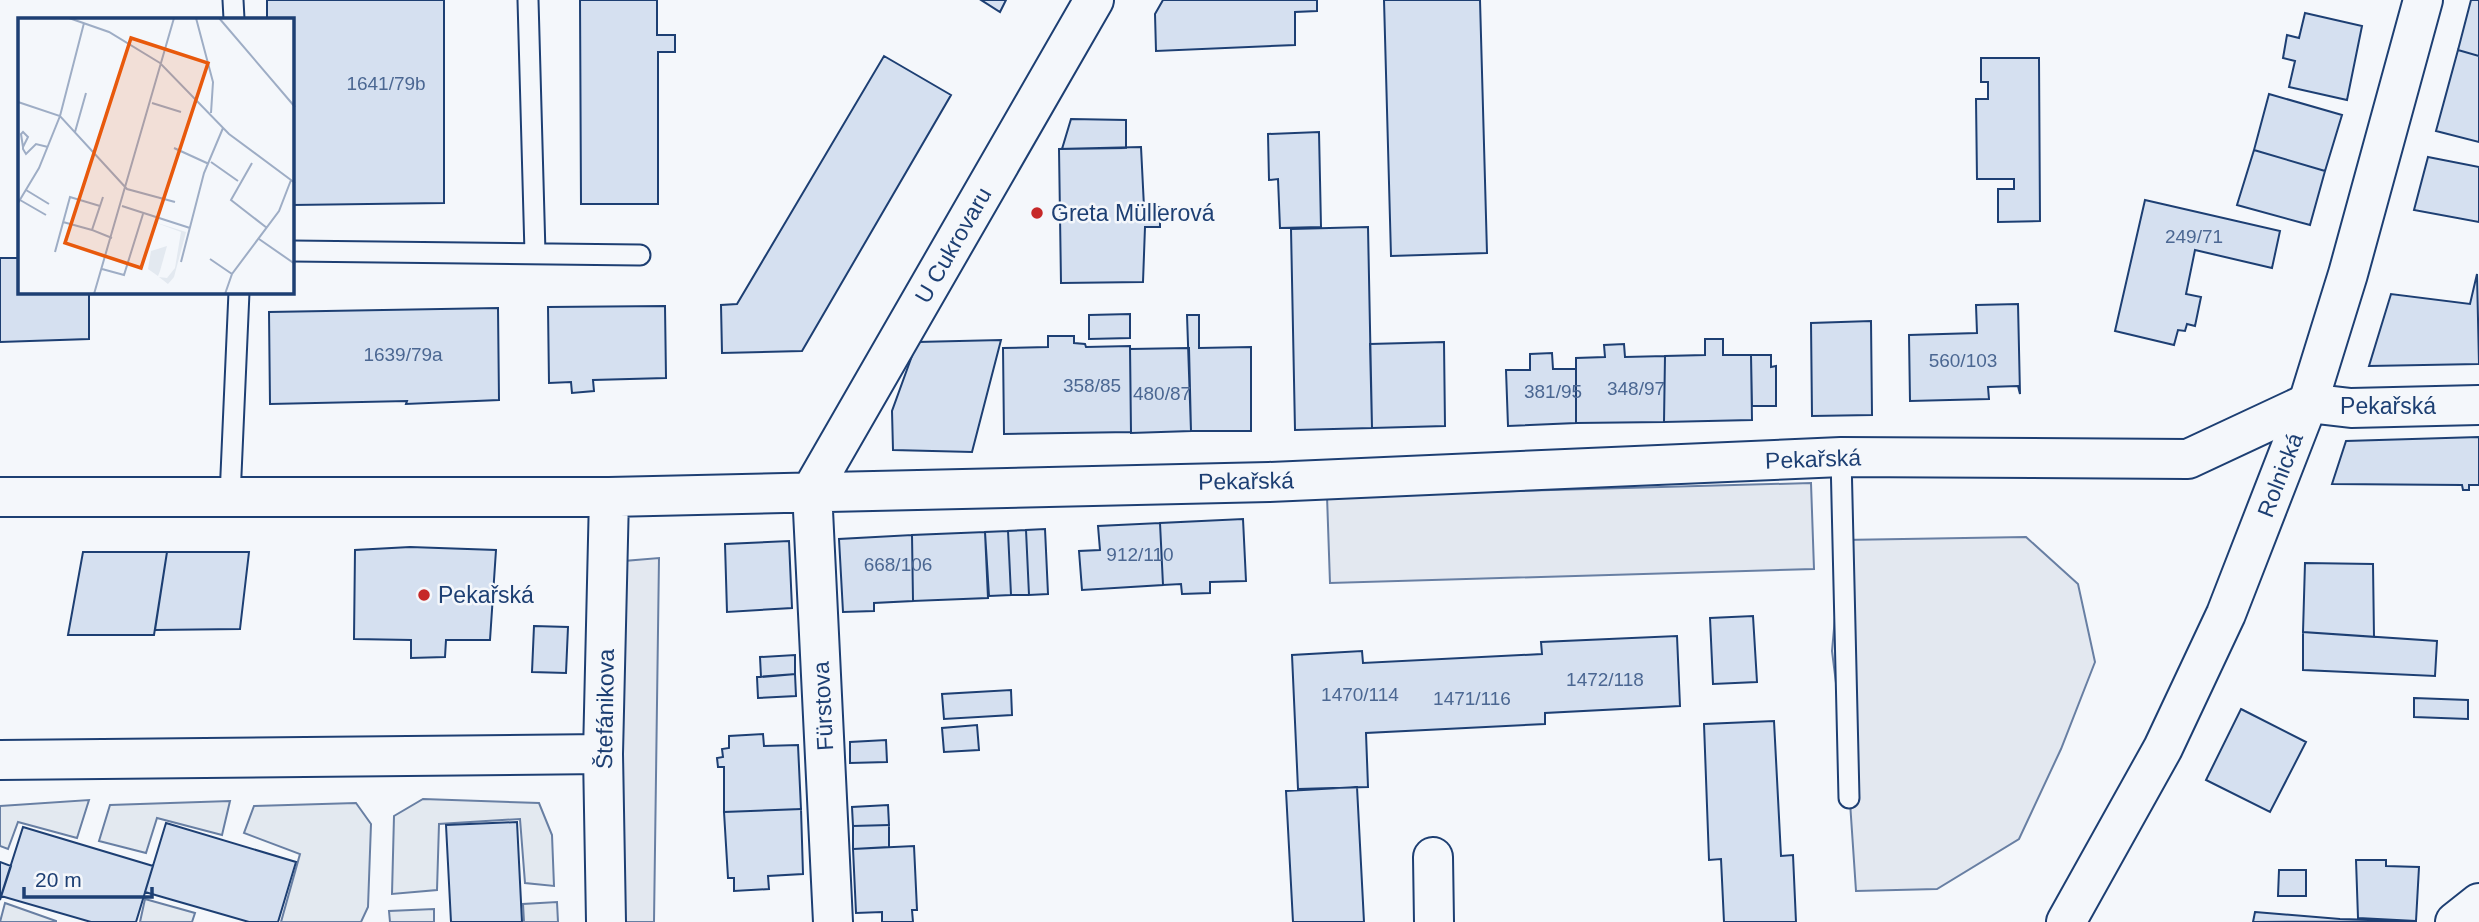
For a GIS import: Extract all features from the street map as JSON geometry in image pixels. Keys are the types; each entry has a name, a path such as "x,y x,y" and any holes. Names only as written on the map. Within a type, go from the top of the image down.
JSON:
{"street":[{"name":"U Cukrovaru","path":"812,491 1094,0"},
{"name":"Rolnická","path":"2066,922 2091,882 2163,748 2226,614 2308,403 2348,274 2423,0"},
{"name":"Pekařská","path":"0,497 609,496 1269,482 1841,457 2188,460 2308,403 2351,408 2479,405"},
{"name":"Fürstova","path":"812,491 833,922"},
{"name":"Štefánikova","path":"606,922 603,754 609,496"},
{"path":"0,761 603,754"},
{"path":"1433,857 1434,922"},
{"path":"2455,922 2479,903"}],"lane":[{"path":"233,0 234,18"},
{"path":"528,0 535,253"},
{"path":"294,251 640,255"},
{"path":"230,497 239,294"},
{"path":"1841,457 1849,798"}],"shaded area":[{"path":"1811,483 1814,569 1330,583 1327,496"},
{"path":"2026,537 2078,584 2095,662 2061,749 2019,839 1937,889 1856,891 1849,787 1832,651 1842,540"},
{"path":"659,558 654,922 620,922 624,561"},
{"path":"423,799 539,803 552,835 554,886 525,883 520,819 439,824 437,890 392,894 394,816"},
{"path":"89,800 77,838 18,822 8,849 0,846 0,806"},
{"path":"230,801 222,835 157,818 146,853 99,841 110,805"},
{"path":"356,803 371,824 368,907 361,922 281,922 300,854 244,833 254,806"},
{"path":"145,899 195,913 192,922 140,922"},
{"path":"557,902 558,922 524,922 523,904"},
{"path":"5,903 56,921 56,922 0,922"},
{"path":"434,909 434,922 390,922 389,911"}],"building":[{"path":"267,0 444,0 444,203 294,205 294,18 267,18"},
{"path":"580,0 657,0 657,35 675,35 675,52 658,52 658,204 581,204"},
{"path":"981,0 1006,0 1000,12"},
{"path":"1163,0 1317,0 1317,11 1295,12 1295,45 1156,51 1155,14"},
{"path":"1384,0 1480,0 1487,253 1391,256"},
{"path":"2471,0 2479,0 2479,56 2458,50"},
{"path":"2305,13 2362,26 2347,100 2289,87 2295,61 2283,58 2287,35 2299,38"},
{"path":"2458,50 2479,56 2479,142 2436,131"},
{"path":"884,56 951,95 802,351 722,353 721,305 737,304"},
{"path":"1981,58 2039,58 2040,221 1998,222 1998,189 2014,189 2014,179 1977,179 1976,99 1988,99 1988,82 1981,82"},
{"path":"2269,94 2342,115 2325,171 2254,150"},
{"path":"1071,119 1126,120 1126,148 1062,149"},
{"path":"1319,132 1321,227 1280,228 1278,179 1269,180 1268,134"},
{"path":"1141,147 1144,207 1160,207 1160,227 1145,227 1143,282 1061,283 1059,149"},
{"path":"2254,150 2325,171 2310,225 2237,205"},
{"path":"2428,157 2479,167 2479,222 2414,210"},
{"path":"2145,200 2280,231 2272,268 2195,250 2186,294 2201,297 2195,326 2187,324 2185,331 2178,330 2174,345 2115,331"},
{"path":"1368,227 1372,428 1295,430 1291,229"},
{"path":"0,258 18,258 18,294 89,294 89,339 0,342"},
{"path":"2477,274 2479,364 2369,366 2391,294 2470,304"},
{"path":"2018,304 2020,394 2018,386 1988,387 1989,399 1910,401 1909,335 1977,333 1976,305"},
{"path":"665,306 666,378 593,380 594,391 572,393 571,382 549,383 548,307"},
{"path":"498,308 499,400 406,404 407,401 270,404 269,312"},
{"path":"1130,314 1130,338 1089,339 1089,315"},
{"path":"1187,315 1199,315 1199,348 1251,347 1251,431 1191,431"},
{"path":"1871,321 1872,415 1812,416 1811,323"},
{"path":"1048,336 1074,336 1074,343 1085,344 1086,347 1130,346 1131,432 1004,434 1003,348 1048,347"},
{"path":"1705,339 1723,339 1723,355 1751,355 1752,420 1664,422 1665,356 1705,355"},
{"path":"1001,340 972,452 893,450 892,411 917,342"},
{"path":"1444,342 1445,426 1372,428 1370,344"},
{"path":"1624,344 1625,357 1665,356 1664,422 1576,423 1576,358 1605,357 1604,345"},
{"path":"1189,348 1191,431 1131,433 1130,349"},
{"path":"1552,353 1553,369 1576,369 1576,423 1508,426 1506,370 1530,370 1530,354"},
{"path":"1751,355 1771,355 1771,367 1776,366 1776,406 1752,406"},
{"path":"2479,437 2479,485 2469,485 2469,490 2463,490 2462,485 2332,484 2346,441"},
{"path":"1243,519 1246,581 1210,582 1210,593 1182,594 1181,584 1163,585 1160,523"},
{"path":"1160,523 1163,585 1082,590 1079,551 1100,550 1098,526"},
{"path":"1045,529 1048,594 1029,595 1026,530"},
{"path":"1026,530 1029,595 1011,595 1008,531"},
{"path":"1008,531 1011,595 989,596 985,532"},
{"path":"985,532 988,598 913,601 912,535"},
{"path":"912,535 913,601 874,603 874,611 843,612 839,539"},
{"path":"789,541 792,608 727,612 725,544"},
{"name":"Pekařská","path":"410,547 496,550 490,640 446,640 445,657 411,658 411,640 354,639 355,550"},
{"path":"83,552 167,552 154,635 68,635"},
{"path":"167,552 249,552 240,629 155,630"},
{"path":"2305,563 2373,564 2374,637 2303,632"},
{"path":"1753,616 1757,682 1713,684 1710,618"},
{"path":"534,626 568,627 566,673 532,672"},
{"path":"2303,632 2437,641 2435,676 2303,670"},
{"path":"1677,636 1680,706 1545,713 1545,724 1366,733 1368,787 1298,789 1292,655 1362,651 1363,663 1542,654 1541,642"},
{"path":"795,655 795,674 761,677 760,657"},
{"path":"795,674 796,696 758,698 757,677"},
{"path":"1011,690 1012,715 944,719 942,694"},
{"path":"2414,698 2468,700 2468,719 2414,717"},
{"path":"2241,709 2306,742 2270,812 2206,780"},
{"path":"1774,721 1781,856 1793,855 1796,922 1724,922 1721,859 1709,860 1704,724"},
{"path":"977,725 979,750 944,752 942,728"},
{"path":"763,734 764,746 798,745 801,809 724,812 724,767 718,767 717,758 723,757 722,749 729,748 729,736"},
{"path":"886,740 887,762 850,763 850,742"},
{"path":"1357,787 1364,922 1293,922 1286,791"},
{"path":"888,805 889,825 853,826 852,807"},
{"path":"801,809 803,874 768,876 769,889 734,891 734,878 728,878 724,812"},
{"path":"517,822 522,922 451,922 446,825"},
{"path":"166,823 296,862 278,922 249,922 145,892"},
{"path":"889,825 889,847 853,849 853,826"},
{"path":"23,827 153,866 136,922 91,922 1,896"},
{"path":"914,846 917,910 912,910 913,922 882,922 882,912 856,913 853,849"},
{"path":"2356,860 2386,860 2386,866 2419,867 2416,921 2358,918"},
{"path":"0,862 11,866 0,900"},
{"path":"2279,870 2306,870 2306,896 2278,896"},
{"path":"2255,912 2340,919 2416,921 2253,922"}],"place":[{"name":"Greta Müllerová","path":"1037,213"},
{"name":"Pekařská","path":"424,595"}]}
